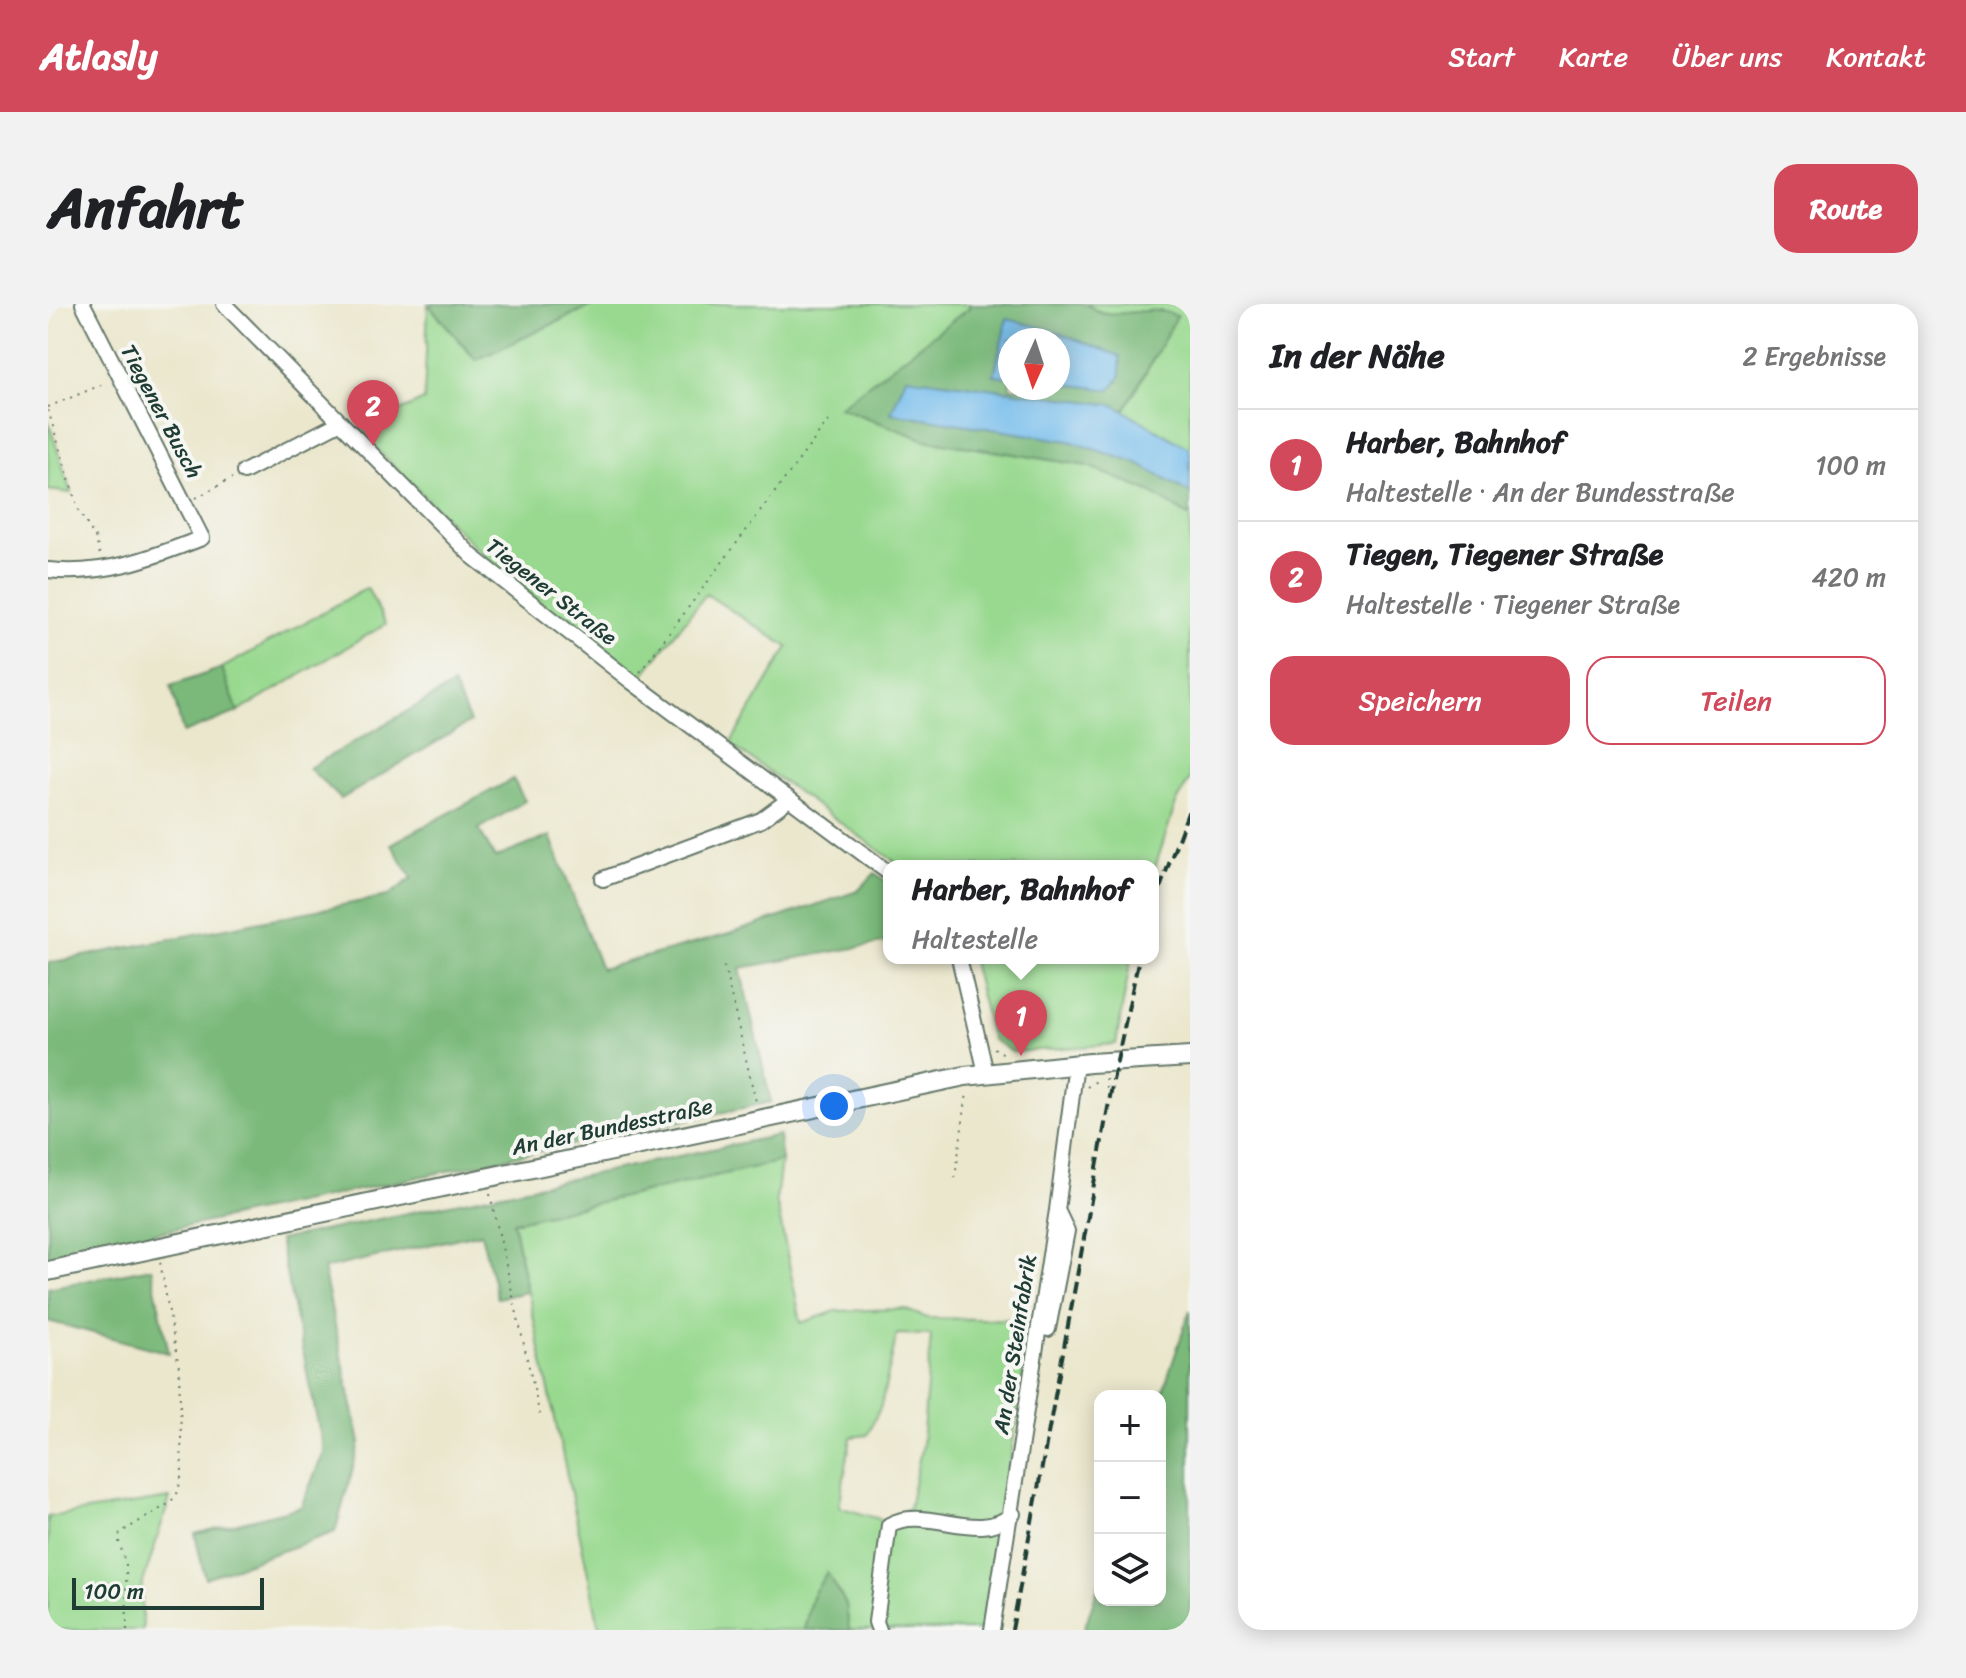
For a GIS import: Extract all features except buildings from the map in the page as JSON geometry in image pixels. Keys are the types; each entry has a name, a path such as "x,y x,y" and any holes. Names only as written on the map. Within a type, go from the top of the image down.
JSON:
{"main road":[{"name":"An der Bundesstraße","path":"48,1271 986,1073 1190,1057"}],"street":[{"name":"Tiegener Busch","path":"83,304 202,538 142,561 103,570"},
{"name":"Tiegener Straße","path":"224,304 472,556 632,682 883,869"},
{"path":"244,472 339,423"},
{"path":"48,570 103,570"},
{"path":"603,879 761,820 788,800"},
{"path":"960,964 986,1073"},
{"name":"An der Steinfabrik","path":"992,1630 1057,1210 1076,1064"},
{"path":"879,1630 876,1622 889,1525 903,1517 964,1526 992,1524 1010,1517"},
{"path":"978,1630 995,1614"}],"path":[{"path":"103,570 95,537 79,512 48,408 120,377"},
{"path":"632,682 829,420"},
{"path":"186,503 244,472"},
{"path":"724,966 760,1119"},
{"path":"991,1047 1002,1054 1016,1057"},
{"path":"1106,1076 1107,1088"},
{"path":"955,1178 967,1092"},
{"path":"489,1192 540,1416"},
{"path":"127,1630 126,1565 118,1538 120,1533 170,1503 178,1492 182,1473 179,1367 161,1262"}],"green space":[{"path":"428,304 476,360 595,304 970,304 969,308 839,407 925,440 1088,466 1150,492 1190,517 1190,778 1175,806 1158,860 893,860 730,744 788,647 706,594 640,679 498,570 358,430 424,400"},
{"path":"428,304 595,304 476,360"},
{"path":"970,304 1087,304 1111,314 1165,312 1177,316 1124,411 1114,405 1070,399 1070,385 1111,390 1120,357 1070,340 1070,328 1034,328 1007,319 1005,328 998,328 998,358 994,375 998,376 998,389 891,413 1069,441 1136,463 1190,493 1190,517 1150,492 1088,466 925,440 839,407 969,308"},
{"path":"1087,304 1190,304 1190,449 1124,411 1177,316 1157,311 1111,314"},
{"path":"48,420 71,493 48,490"},
{"path":"367,588 386,624 238,712 222,668"},
{"path":"222,668 238,712 183,733 171,686"},
{"path":"453,685 470,722 341,799 309,768"},
{"path":"513,779 525,801 479,829 495,858 550,836 601,969 729,934 858,891 875,873 883,879 883,943 740,968 771,1102 48,1256 48,963 388,896 412,878 391,844"},
{"path":"973,964 1130,964 1116,1044 1013,1052 992,1039"},
{"path":"779,1135 781,1161 513,1222 527,1292 497,1298 481,1233 323,1269 360,1443 335,1532 205,1578 195,1534 301,1507 324,1452 279,1240"},
{"path":"781,1161 776,1200 801,1323 836,1311 904,1309 927,1318 1032,1320 984,1630 849,1630 846,1604 812,1596 804,1630 600,1630 513,1222","holes":["897,1334 931,1335 922,1445 909,1508 886,1521 839,1507 851,1437 867,1435 881,1406"]},
{"path":"151,1268 169,1353 48,1321 48,1288"},
{"path":"1190,1310 1190,1630 1084,1630 1094,1599 1094,1606 1166,1606 1164,1390"},
{"path":"170,1498 141,1589 143,1630 48,1630 48,1517"},
{"path":"827,1572 846,1604 849,1630 804,1630 812,1596"}],"water":[{"path":"1007,319 1044,328 1005,328"},
{"path":"1070,337 1120,356 1121,375 1111,390 1070,385"},
{"path":"906,377 998,389 998,400 1070,399 1114,405 1190,449 1190,493 1136,463 1069,441 891,413"}],"railway":[{"path":"1159,891 1190,807"},
{"path":"1012,1630 1114,1075 1138,964"}],"place":[{"name":"Tiegen, Tiegener Straße","path":"373,446"},
{"name":"Harber, Bahnhof","path":"1021,1056"}]}
